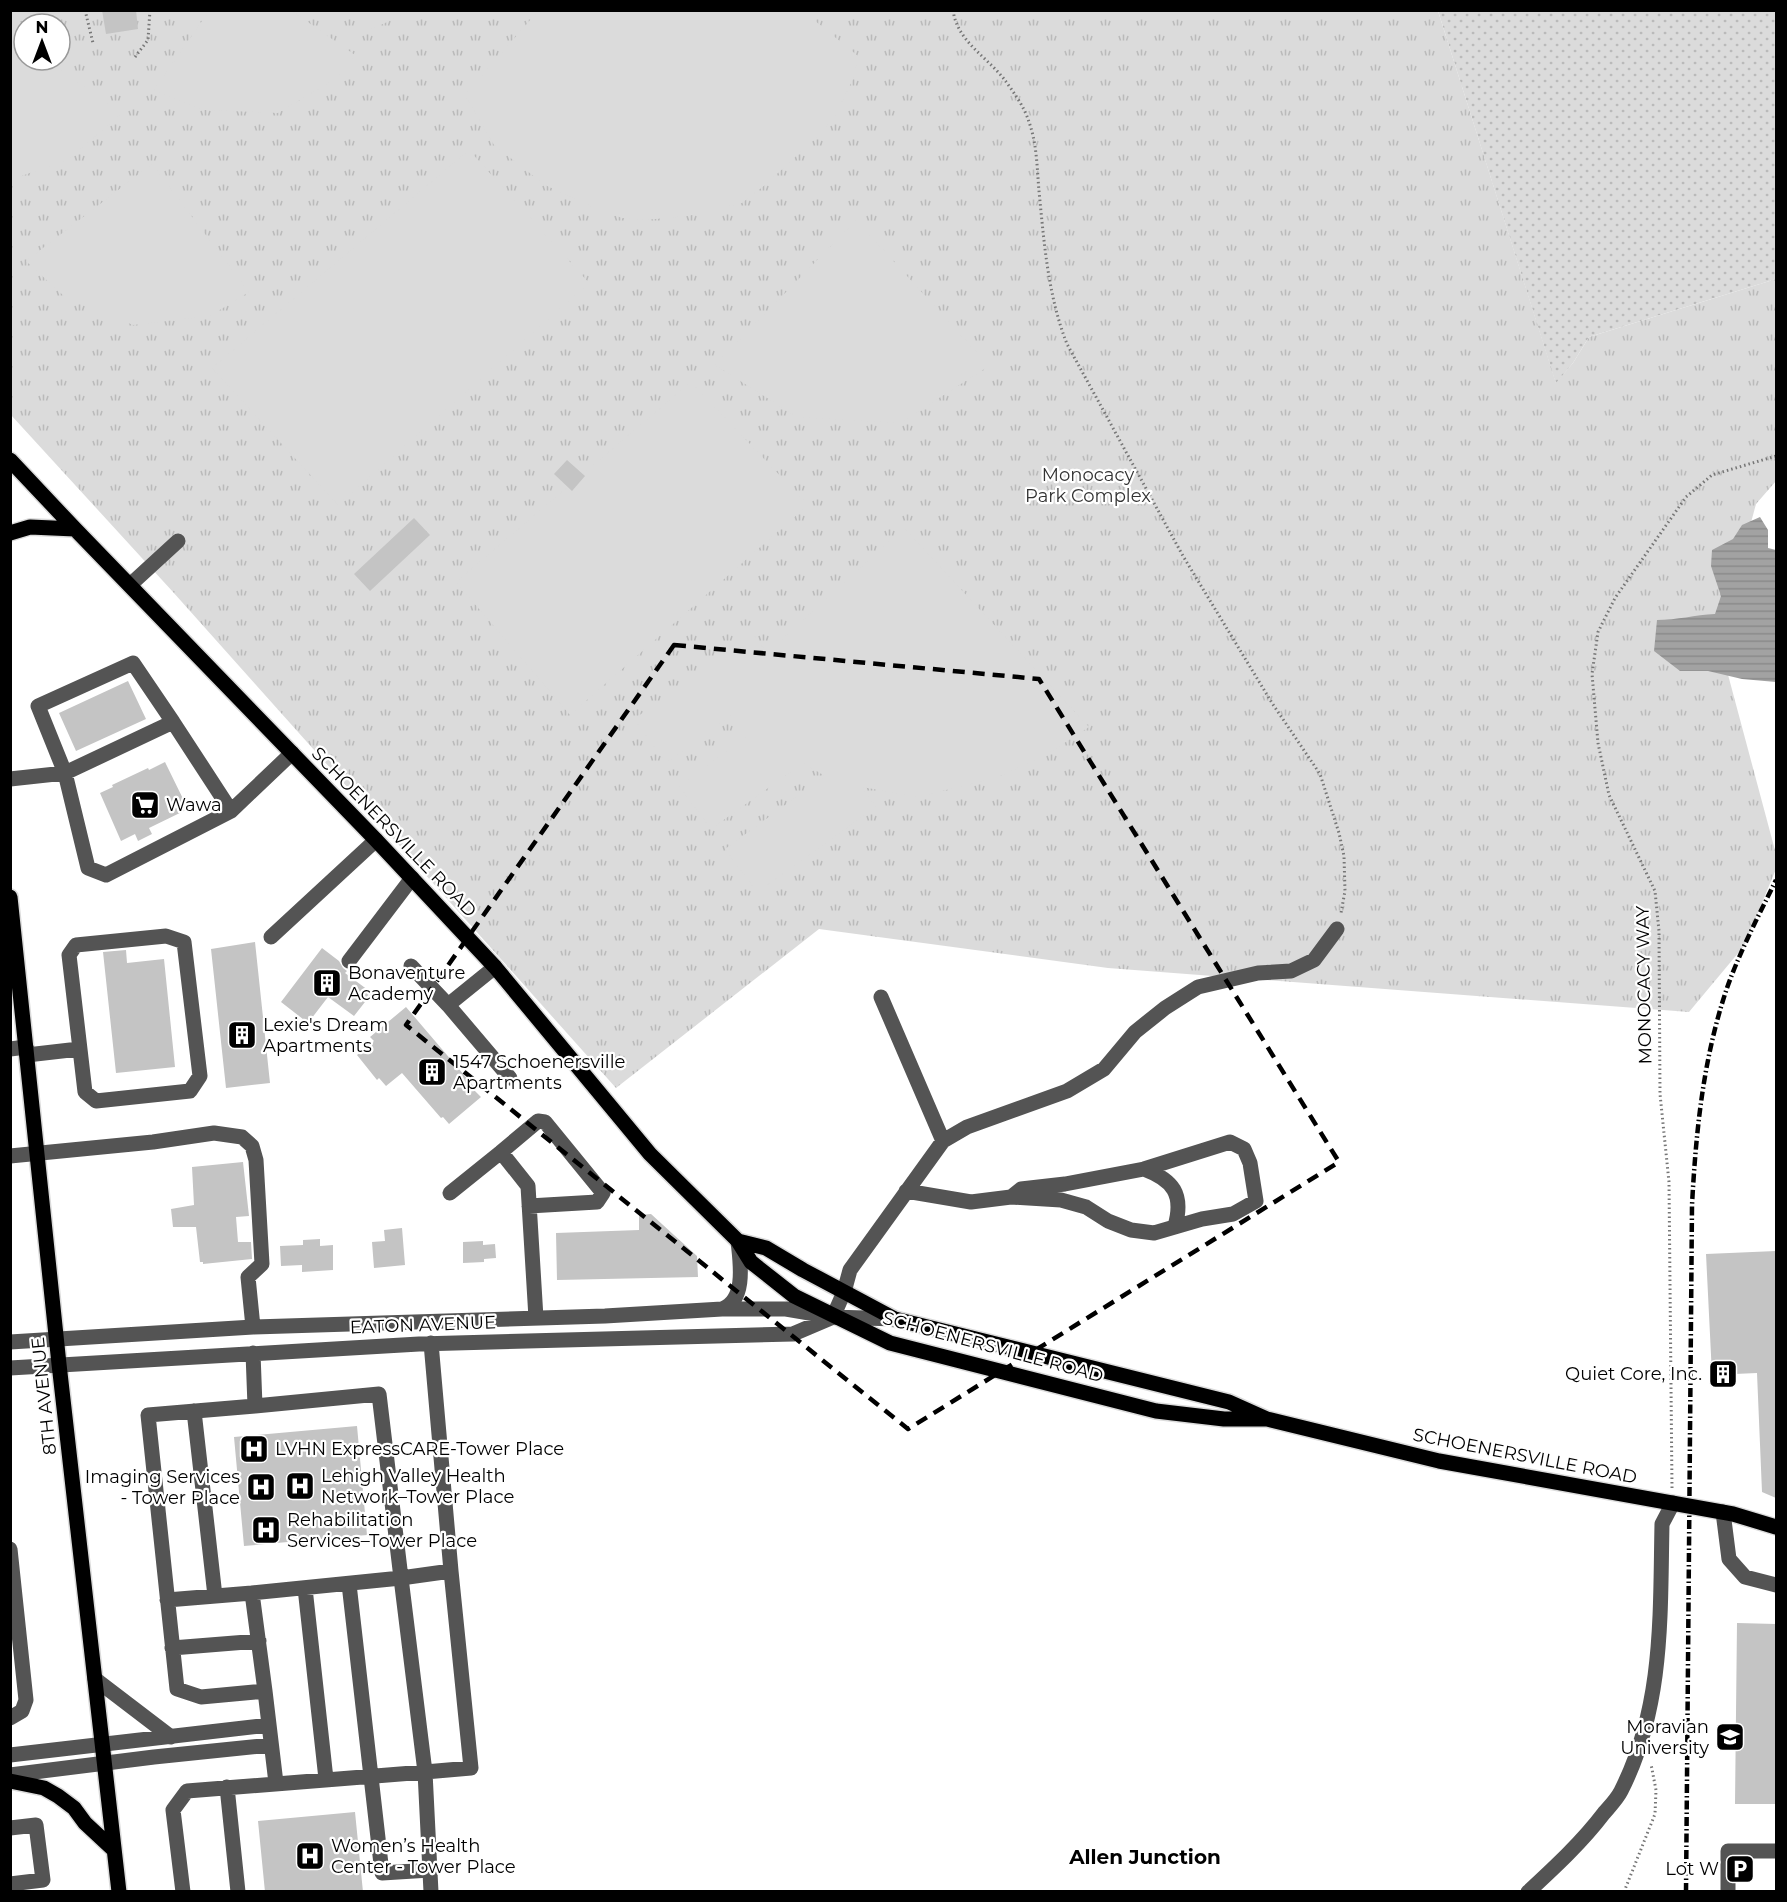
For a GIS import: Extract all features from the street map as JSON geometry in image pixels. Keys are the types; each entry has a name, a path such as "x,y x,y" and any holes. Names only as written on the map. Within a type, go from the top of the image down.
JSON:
{"main road":[{"name":"SCHOENERSVILLE ROAD","path":"10,460 495,967 643,1146 738,1240 751,1262 794,1296 890,1343 1156,1412 1224,1419 1267,1419"},
{"path":"10,533 30,527 75,529"},
{"name":"8TH AVENUE","path":"10,897 21,1050 37,1152 119,1892"},
{"name":"SCHOENERSVILLE ROAD","path":"738,1240 766,1248 802,1270 895,1319 1229,1402 1267,1419 1439,1461 1749,1517 1776,1527"},
{"path":"10,1780 44,1788 58,1796 74,1808 114,1850"}],"street":[{"path":"130,585 178,541"},
{"path":"231,811 133,663 38,706 65,773 88,868 106,875 231,811 292,753"},
{"path":"10,779 65,773 173,722"},
{"path":"271,936 376,840"},
{"path":"349,961 412,878"},
{"path":"833,1317 844,1292 850,1270 943,1141 967,1127 1067,1091 1104,1069 1135,1032 1165,1008 1198,987 1258,973 1290,970 1314,960 1337,928"},
{"path":"166,936 184,942 200,1076 190,1091 96,1101 85,1092 79,1049 69,956 76,945 166,936"},
{"path":"411,966 448,1005 510,1078"},
{"path":"448,1005 495,967"},
{"path":"881,997 943,1141"},
{"path":"21,1050 79,1049"},
{"path":"450,1193 538,1121 545,1122 603,1193 597,1202 529,1206"},
{"path":"10,1156 153,1142 214,1133 242,1137 252,1146 256,1160 262,1264 248,1278 253,1327"},
{"path":"906,1191 971,1202 1011,1197 1061,1200 1086,1207 1108,1221 1131,1230 1154,1233 1175,1226 1233,1214 1257,1201 1250,1163 1244,1149 1230,1142 1144,1169 1065,1184 1021,1189 1011,1197"},
{"path":"501,1152 528,1186 536,1318"},
{"path":"1144,1169 1168,1181 1177,1195 1179,1213 1175,1226"},
{"path":"722,1309 729,1307 740,1282 738,1240"},
{"name":"EATON AVENUE","path":"10,1342 253,1327 536,1318 722,1309 786,1309 833,1317 895,1319"},
{"name":"EATON AVENUE","path":"10,1368 432,1343 793,1334 833,1317"},
{"path":"183,1892 173,1810 187,1791 471,1768 451,1571 432,1343"},
{"path":"253,1353 255,1406"},
{"path":"265,1691 201,1696 177,1689 148,1415 379,1394 424,1772 431,1892"},
{"path":"194,1411 214,1596"},
{"path":"1528,1892 1589,1833 1620,1793 1639,1746 1650,1714 1656,1671 1662,1524 1673,1503"},
{"path":"1723,1512 1729,1559 1745,1577 1776,1585"},
{"path":"10,1549 26,1700 22,1711 10,1718"},
{"path":"167,1600 349,1584 451,1571"},
{"path":"349,1584 382,1873 430,1869"},
{"path":"305,1588 326,1779"},
{"path":"252,1593 276,1783"},
{"path":"172,1648 259,1641"},
{"path":"95,1679 171,1737"},
{"path":"10,1755 269,1725"},
{"path":"10,1775 271,1745"},
{"path":"227,1787 238,1892"},
{"path":"10,1828 36,1825 43,1880 10,1884"},
{"path":"1728,1892 1728,1851 1776,1851"}],"path":[{"path":"85,10 93,44"},
{"path":"135,57 148,40 150,10"},
{"path":"953,10 954,24 967,41 1004,79 1029,122 1034,142 1044,243 1058,320 1067,344 1183,556 1272,704 1320,774 1344,856 1346,891 1337,928"},
{"name":"MONOCACY WAY","path":"1673,1503 1669,1182 1660,1094 1659,931 1655,891 1609,795 1598,743 1592,674 1598,632 1615,598 1686,497 1712,475 1776,456"},
{"path":"1624,1892 1655,1814 1656,1790 1650,1757 1639,1746"}],"highlighted area":[{"path":"674,645 1039,679 1339,1162 908,1429 406,1025"}],"green space":[{"path":"369,10 411,10 411,11 372,29"},
{"name":"Monocacy Park Complex","path":"11,11 1438,11 1556,383 1573,363 1589,337 1776,279 1776,481 1756,504 1719,641 1776,854 1776,869 1744,946 1689,1012 1108,968 819,929 616,1088 173,592 11,415"},
{"path":"209,11 292,11 355,55 337,78 278,113 204,110 154,90"},
{"path":"538,11 803,11 858,56 854,77 835,116 819,135 742,203 688,216 645,220 622,218 545,185 494,145 465,95"},
{"path":"1438,11 1776,11 1776,279 1589,337 1573,363 1556,384"},
{"path":"10,33 12,34 12,72 64,72 121,114 69,159 10,179"},
{"path":"469,150 589,283 338,505 212,368"},
{"path":"152,164 249,292 210,316 133,325 65,297 26,261"},
{"path":"856,220 989,366 900,423 797,417 715,365"},
{"path":"691,382 808,505 570,715 456,582"},
{"path":"904,528 1089,727 1044,756 996,778 917,797 862,787 876,807 757,892 725,849 825,776 803,763 711,829 679,786 755,730 736,712 666,763 634,719 753,634 767,653"}],"shaded area":[{"path":"1760,517 1768,530 1768,548 1776,550 1776,682 1742,679 1708,671 1680,671 1654,651 1657,620 1715,614 1721,596 1711,566 1712,550 1733,539 1742,525"}],"building":[{"path":"102,10 136,10 138,29 106,34"},
{"path":"567,460 585,476 572,491 554,474"},
{"path":"414,518 430,535 370,591 354,574"},
{"path":"128,681 146,719 76,751 59,713"},
{"name":"Wawa","path":"165,762 188,809 149,828 152,834 138,841 135,834 121,841 100,793 113,787 112,785"},
{"name":"Lexie's Dream Apartments","path":"255,942 270,1083 226,1088 211,949"},
{"name":"Bonaventure Academy","path":"322,948 339,961 347,971 345,973 372,993 354,1016 328,997 308,1023 281,1002"},
{"path":"126,950 127,963 164,959 175,1067 116,1073 103,952"},
{"name":"1547 Schoenersville Apartments","path":"406,1007 481,1097 449,1124 443,1117 441,1118 402,1073 386,1086 379,1078 377,1080 357,1055 374,1041 370,1037"},
{"path":"243,1162 249,1216 236,1217 238,1242 251,1242 252,1259 203,1264 200,1262 196,1227 173,1227 171,1209 194,1205 192,1167"},
{"path":"651,1214 697,1256 698,1277 557,1280 556,1233 639,1230 639,1215"},
{"path":"402,1228 405,1265 374,1268 372,1242 385,1241 384,1230"},
{"path":"320,1239 320,1246 333,1245 333,1270 302,1272 302,1265 281,1266 280,1246 303,1245 303,1240"},
{"path":"483,1241 483,1245 495,1244 496,1258 484,1259 484,1262 463,1263 463,1242"},
{"name":"Quiet Core, Inc.","path":"1776,1251 1776,1498 1762,1492 1757,1373 1712,1375 1706,1254"},
{"name":"Lehigh Valley Health Network–Tower Place","path":"357,1426 367,1535 244,1546 234,1437"},
{"path":"1737,1623 1776,1624 1776,1804 1735,1804"},
{"name":"Women’s Health Center - Tower Place","path":"355,1812 363,1892 265,1892 258,1821"}],"railway":[{"path":"1686,1892 1692,1205 1696,1150 1706,1068 1719,1015 1738,960 1776,880"}],"place":[{"name":"Wawa","path":"145,805"},
{"name":"Bonaventure Academy","path":"327,983"},
{"name":"Lexie's Dream Apartments","path":"242,1035"},
{"name":"1547 Schoenersville Apartments","path":"432,1072"},
{"name":"Quiet Core, Inc.","path":"1723,1374"},
{"name":"LVHN ExpressCARE-Tower Place","path":"254,1449"},
{"name":"Lehigh Valley Health Network–Tower Place","path":"300,1486"},
{"name":"Imaging Services - Tower Place","path":"261,1487"},
{"name":"Rehabilitation Services–Tower Place","path":"266,1530"},
{"name":"Moravian University","path":"1730,1737"},
{"name":"Women’s Health Center - Tower Place","path":"310,1856"},
{"name":"Lot W","path":"1740,1869"}],"district":[{"name":"Allen Junction","path":"1145,1857"}]}
